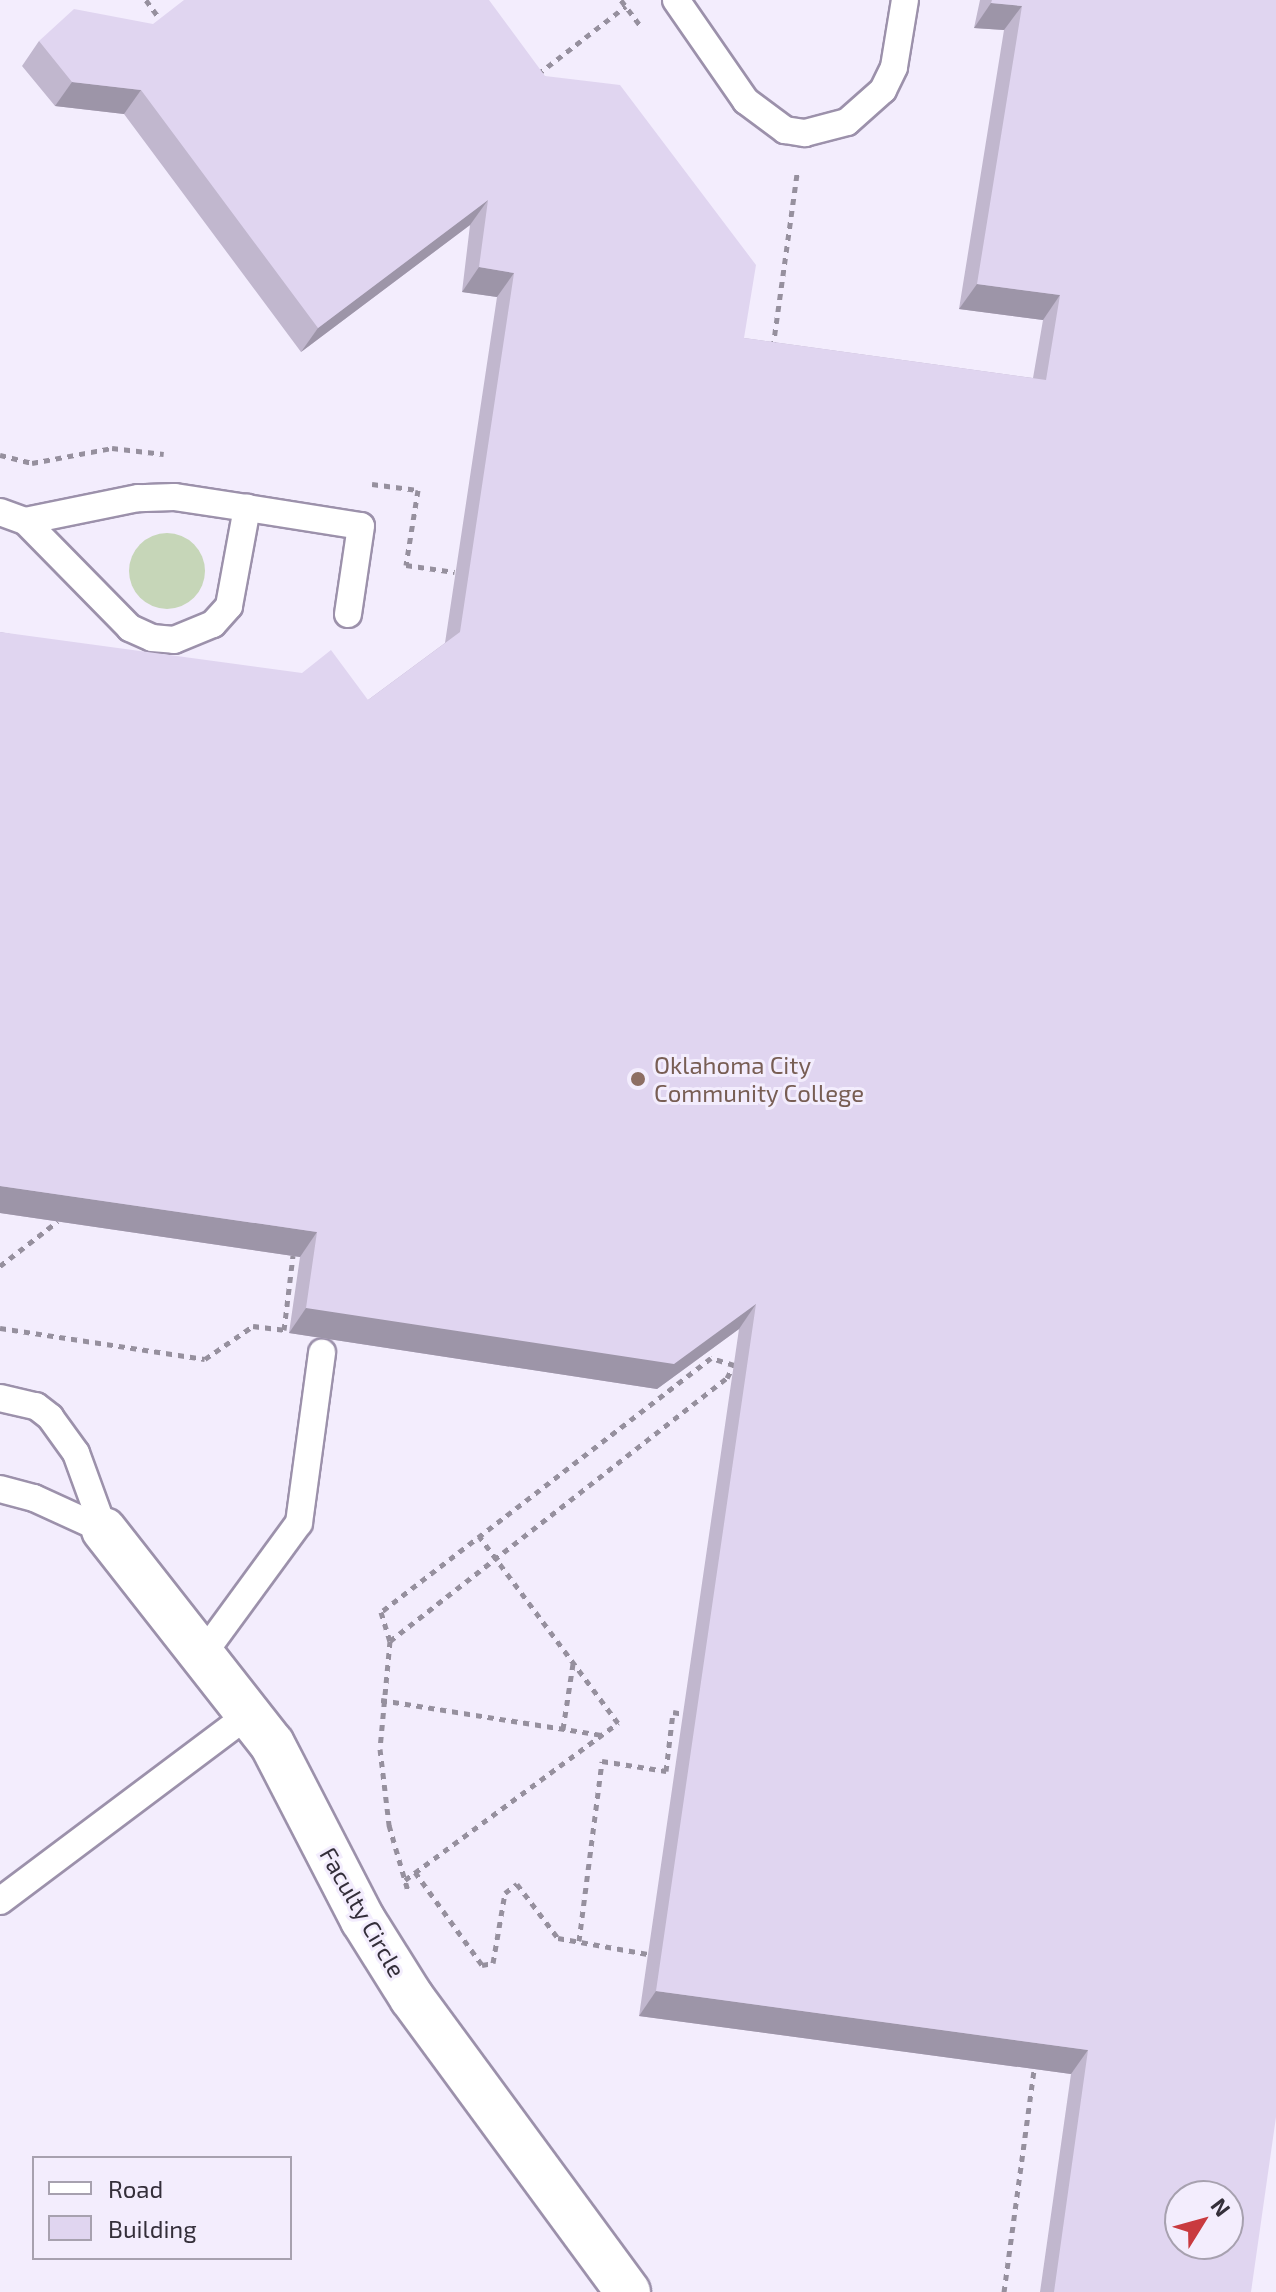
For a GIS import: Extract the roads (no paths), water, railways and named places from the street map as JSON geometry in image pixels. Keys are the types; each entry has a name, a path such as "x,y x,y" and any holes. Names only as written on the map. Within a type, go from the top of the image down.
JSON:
{"street":[{"name":"Faculty Circle","path":"104,1530 250,1713 412,1998 628,2292"}],"lane":[{"path":"676,0 746,101 785,130 805,133 847,122 883,90 894,67 905,0"},
{"path":"25,521 138,498 174,497 361,526 348,614"},
{"path":"0,512 25,521 130,628 152,638 174,640 195,635 229,606 247,508"},
{"path":"203,1654 299,1523 322,1353"},
{"name":"Faculty Circle","path":"0,1398 36,1406 50,1417 76,1453 104,1530"},
{"name":"Faculty Circle","path":"0,1489 34,1498 104,1530"},
{"path":"0,1901 250,1713"}],"place":[{"name":"Oklahoma City Community College","path":"638,1079"}]}
